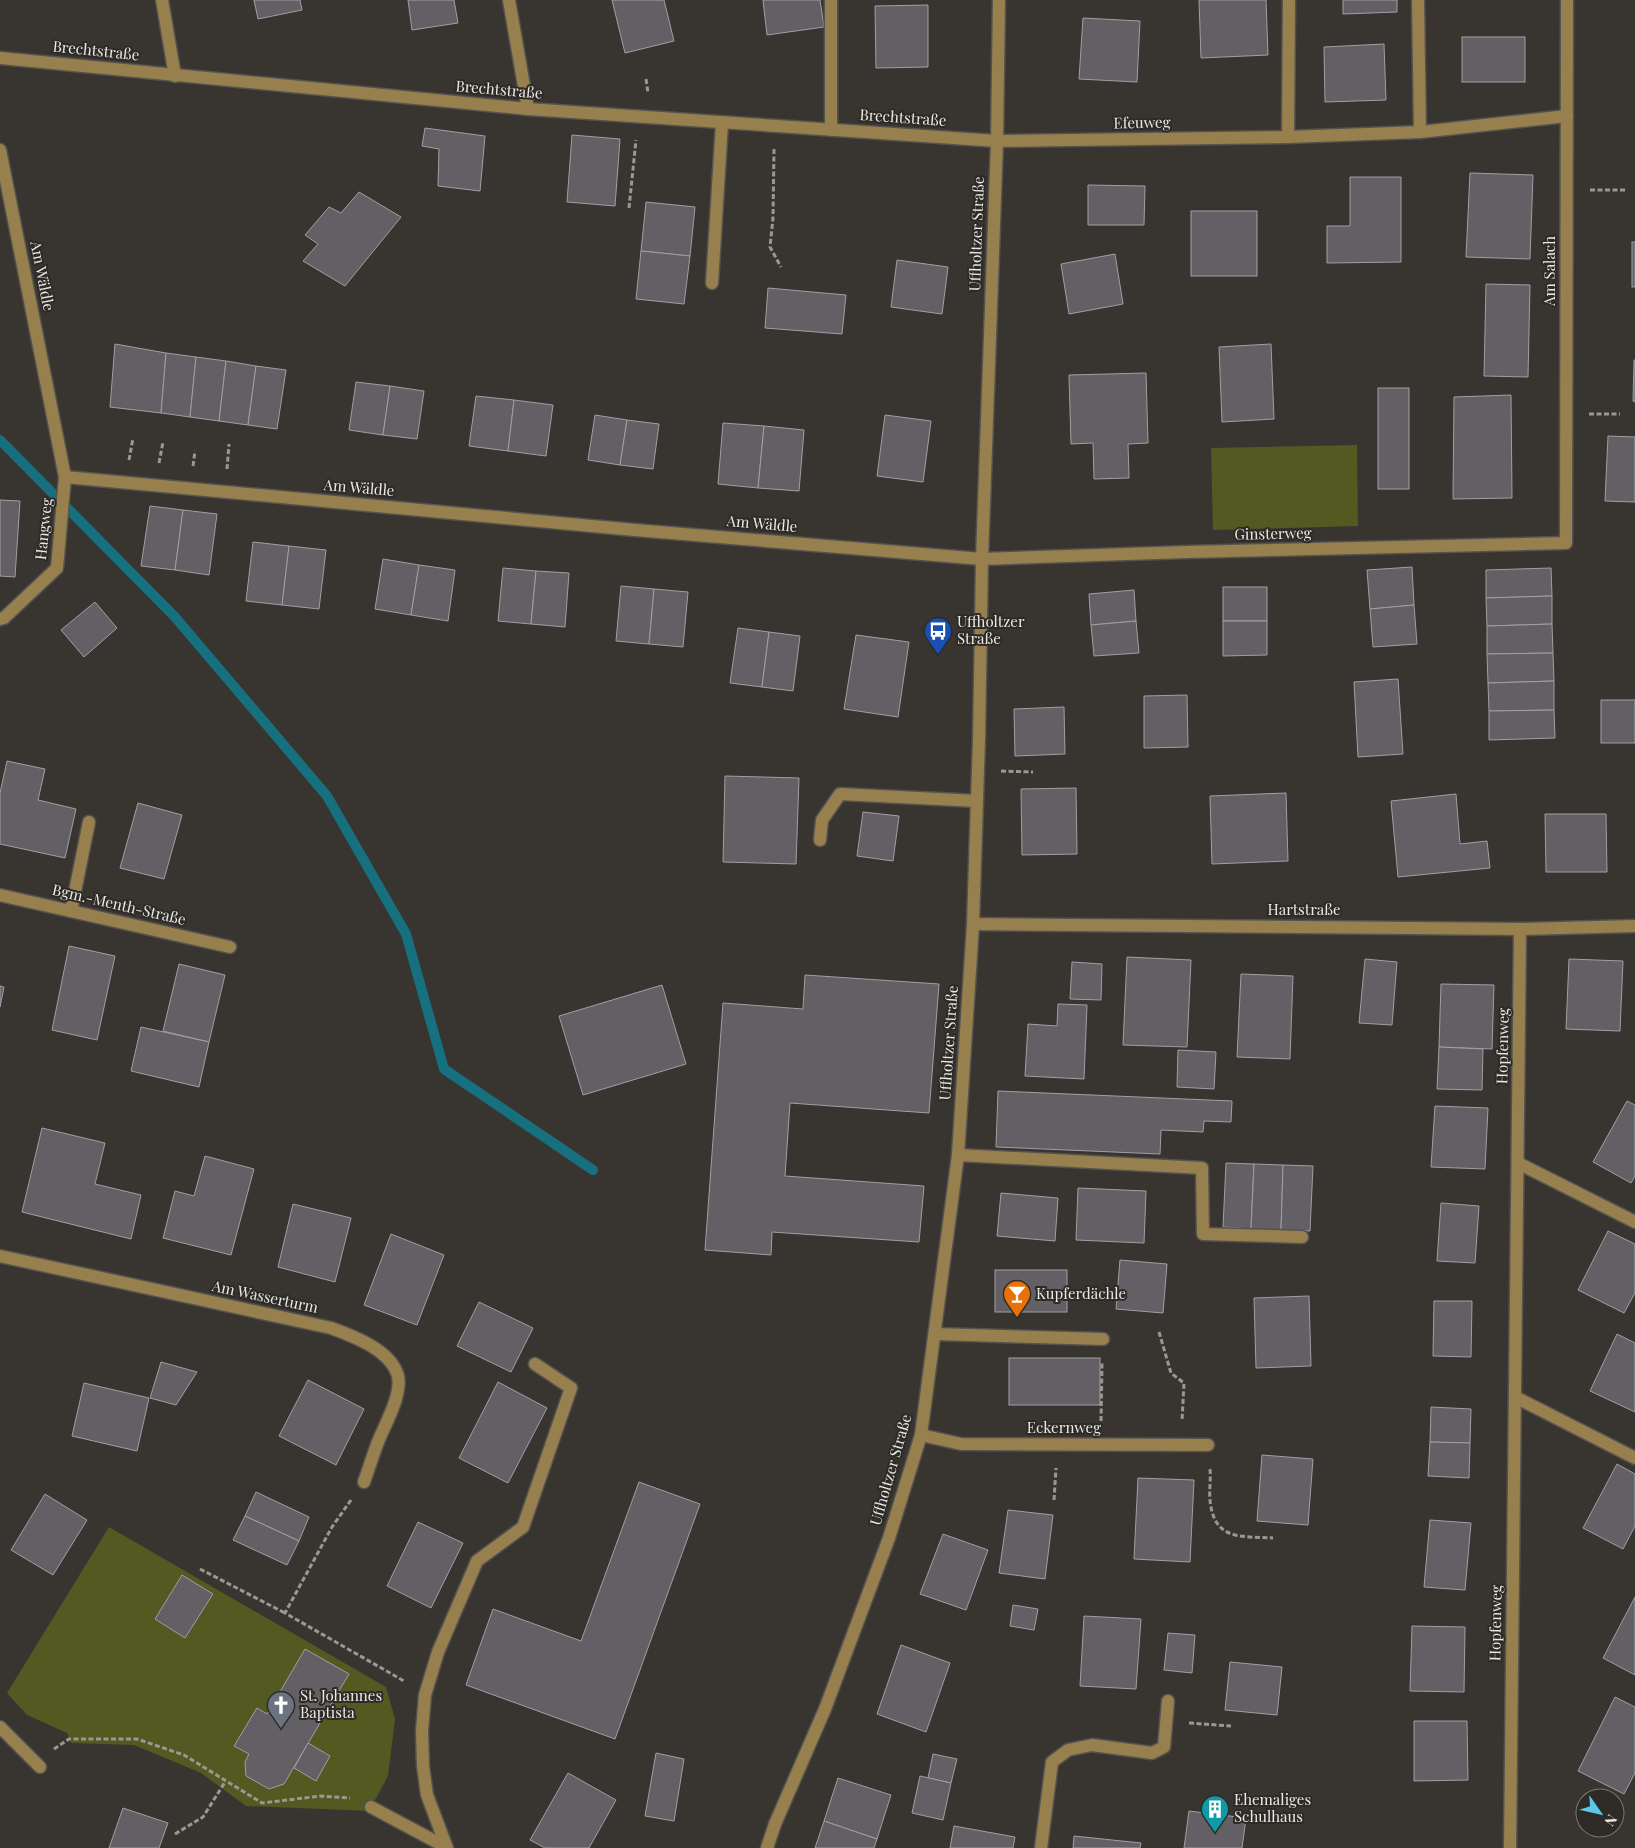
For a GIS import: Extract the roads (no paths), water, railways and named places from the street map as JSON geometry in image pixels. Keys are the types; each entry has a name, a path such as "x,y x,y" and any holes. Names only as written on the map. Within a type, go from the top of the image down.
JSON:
{"street":[{"path":"162,0 175,76"},
{"path":"509,0 528,110"},
{"path":"831,0 831,130"},
{"name":"Uffholtzer Straße","path":"767,1848 775,1824 825,1709 889,1538 921,1436 958,1155 973,924 982,559 997,141 999,0"},
{"path":"1288,137 1289,0"},
{"path":"1418,0 1420,132"},
{"name":"Am Salach","path":"1566,543 1567,0"},
{"name":"Brechtstraße","path":"0,58 528,110 997,141"},
{"name":"Efeuweg","path":"997,141 1288,137 1420,132 1567,116"},
{"path":"712,283 722,123"},
{"name":"Am Wäldle","path":"0,150 66,477 635,530 982,559"},
{"name":"Hangweg","path":"0,619 4,618 58,568 66,477"},
{"name":"Ginsterweg","path":"982,559 1566,543"},
{"path":"820,840 822,820 840,794 977,800"},
{"path":"71,911 89,822"},
{"name":"Bgm.-Menth-Straße","path":"0,895 230,947"},
{"name":"Hartstraße","path":"973,924 1520,929 1635,926"},
{"name":"Hopfenweg","path":"1510,1848 1520,929"},
{"path":"958,1155 1202,1168 1202,1234 1302,1237"},
{"path":"1518,1163 1635,1222"},
{"name":"Am Wasserturm","path":"0,1256 331,1328 355,1337 377,1350 390,1362 398,1376 397,1391 391,1412 364,1482"},
{"path":"935,1334 1103,1339"},
{"path":"447,1848 427,1795 423,1766 422,1731 425,1695 438,1652 477,1561 523,1528 571,1388 535,1364"},
{"path":"1515,1397 1635,1458"},
{"name":"Eckernweg","path":"921,1436 961,1444 1208,1445"},
{"path":"1041,1848 1052,1762 1068,1750 1092,1746 1152,1753 1164,1747 1168,1700"},
{"path":"1,1731 40,1766"},
{"path":"371,1806 447,1848"}],"waterway":[{"path":"0,440 175,617 327,796 406,934 444,1069 593,1170"}],"place":[{"name":"Uffholtzer Straße","path":"938,655"},
{"name":"Kupferdächle","path":"1017,1318"},
{"name":"St. Johannes Baptista","path":"281,1729"},
{"name":"Ehemaliges Schulhaus","path":"1215,1833"}]}
